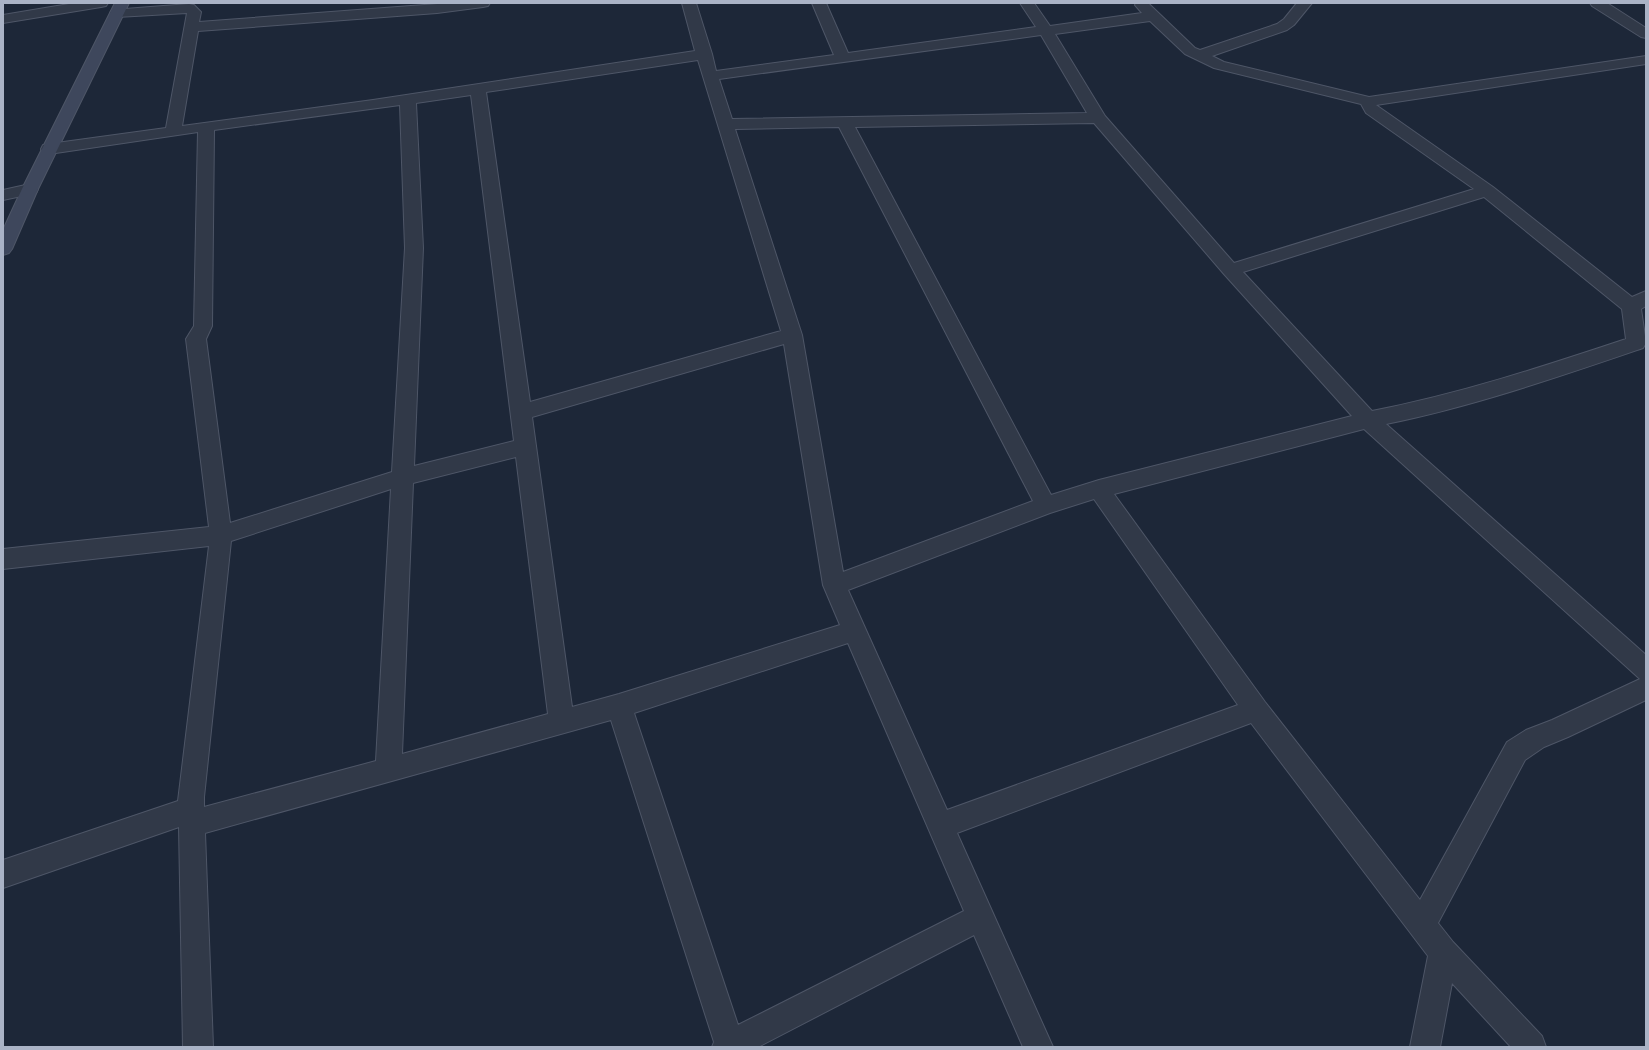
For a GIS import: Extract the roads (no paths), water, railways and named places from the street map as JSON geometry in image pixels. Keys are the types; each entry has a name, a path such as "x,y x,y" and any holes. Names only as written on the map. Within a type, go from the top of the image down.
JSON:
{"main road":[{"path":"3,249 49,149 120,8"}],"street":[{"path":"3,19 101,3"},
{"path":"192,27 437,9 483,3"},
{"path":"690,3 710,76 792,334 834,585 1038,1047"},
{"path":"819,3 843,58"},
{"path":"1027,3 1046,31 1098,118 1230,270 1368,420 1646,670"},
{"path":"1140,3 1190,52 1198,56 1219,65 1370,102 1646,60"},
{"path":"1198,56 1282,27 1289,22 1305,3"},
{"path":"1597,3 1646,34"},
{"path":"120,8 189,8 194,12 173,132"},
{"path":"710,76 1152,16"},
{"path":"49,149 206,126 408,100 705,54"},
{"path":"478,89 562,722"},
{"path":"388,769 414,248 408,100"},
{"path":"834,585 1046,505 1099,489 1368,420 1427,408 1530,378 1636,343 1642,299 1372,110 1368,106 1370,102"},
{"path":"726,124 1098,118"},
{"path":"845,123 1046,505"},
{"path":"198,1047 191,797 222,535 196,339 203,326 206,126"},
{"path":"3,195 30,189"},
{"path":"1230,270 1486,191"},
{"path":"520,413 792,334"},
{"path":"3,560 222,535 402,477 525,447"},
{"path":"1099,489 1256,710 1443,952 1531,1047"},
{"path":"3,874 191,817 388,769 619,706 854,631"},
{"path":"1422,924 1516,751 1535,738 1559,729 1646,688"},
{"path":"619,706 729,1046 981,917"},
{"path":"940,826 1256,710"},
{"path":"1425,1047 1443,952"}]}
